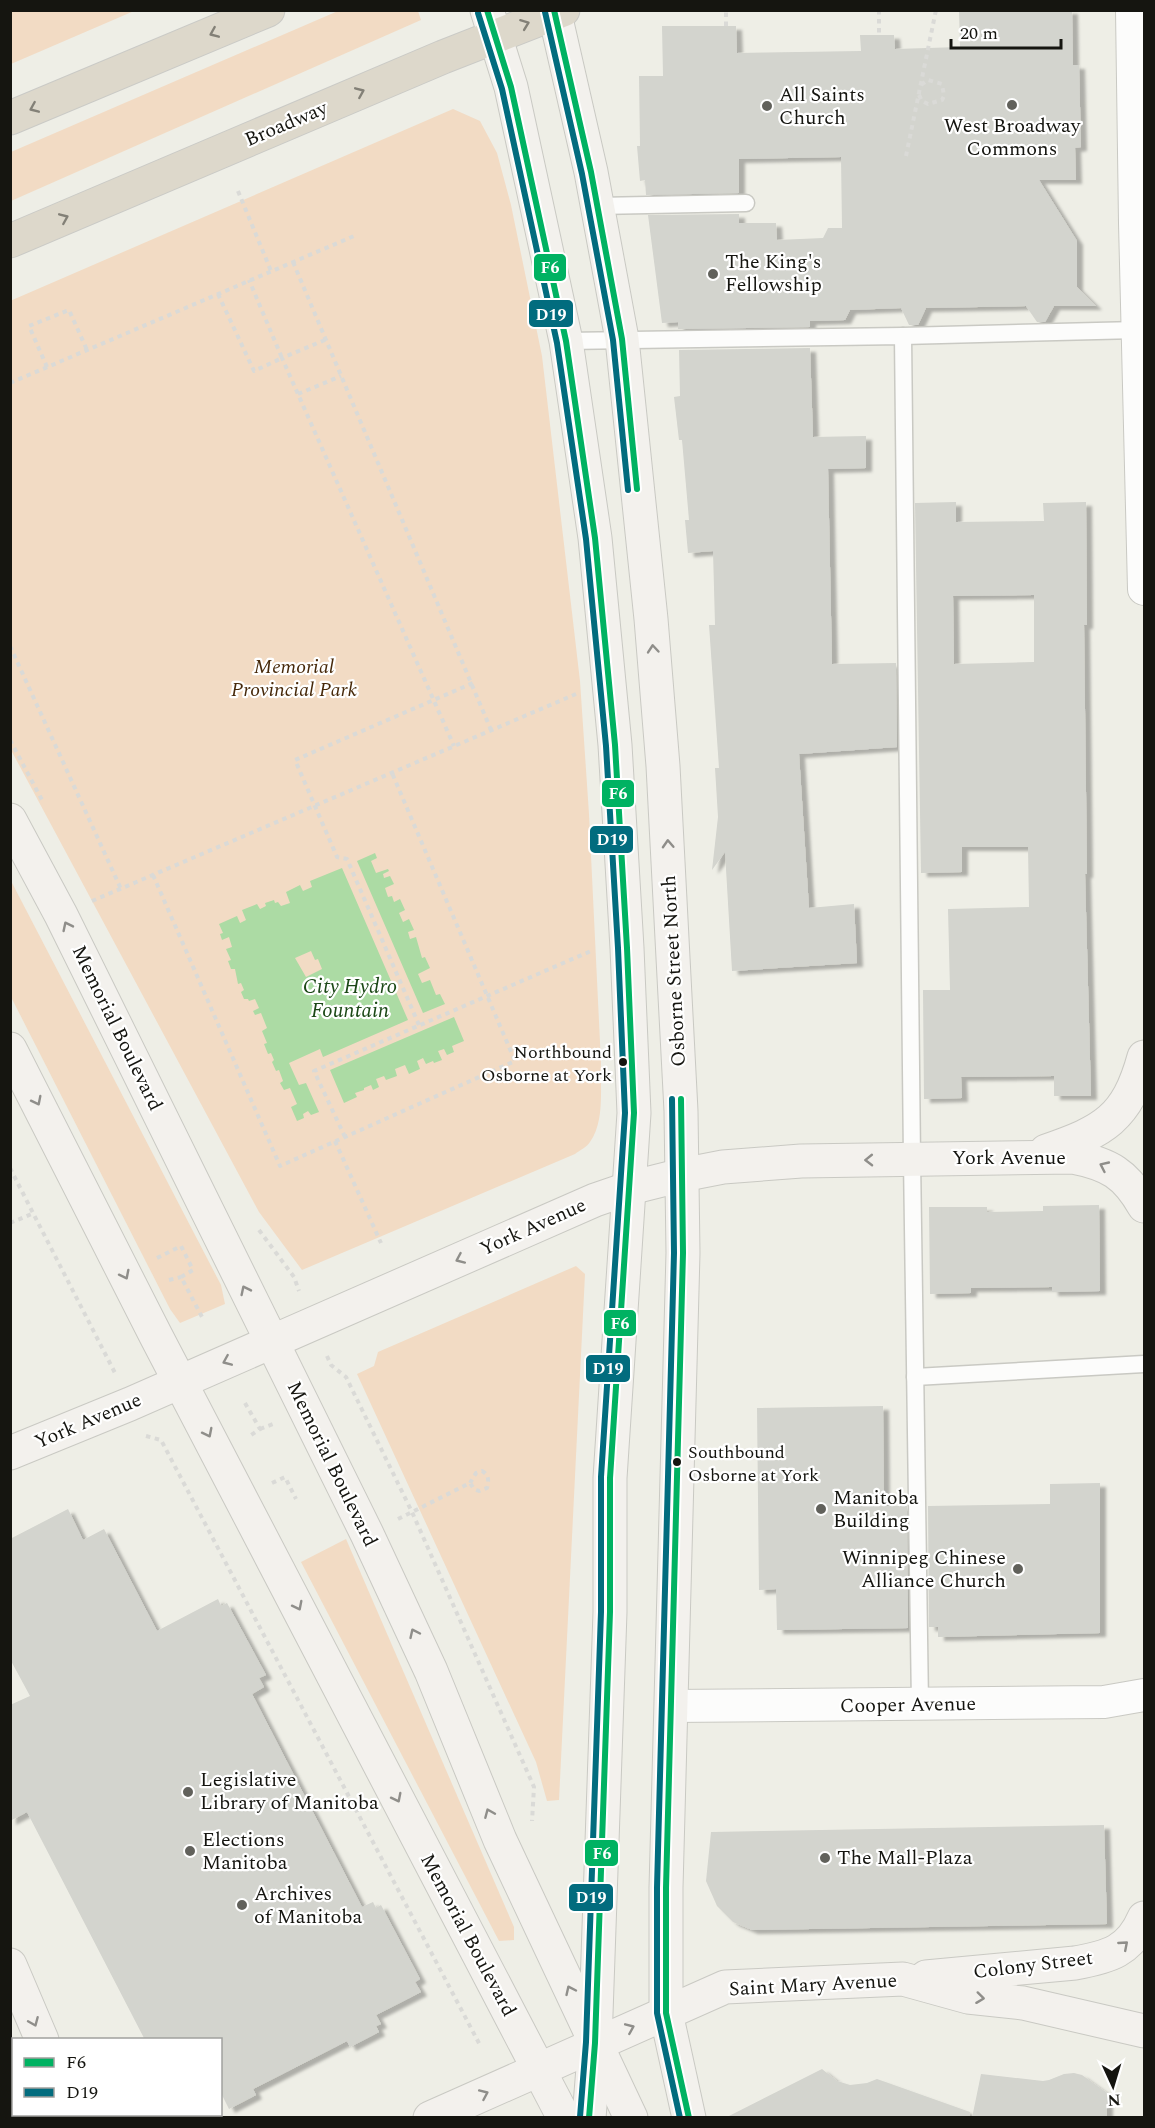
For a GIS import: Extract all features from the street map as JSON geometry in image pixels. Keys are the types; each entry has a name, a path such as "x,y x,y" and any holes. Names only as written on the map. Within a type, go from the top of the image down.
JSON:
{"highway":[{"path":"10,118 268,10"},
{"name":"Broadway","path":"10,241 491,23 557,11"}],"main road":[{"name":"Osborne Street North","path":"557,11 598,206 622,339 651,619 663,766 681,1111 683,1253 666,1888 666,2013"},
{"path":"491,23 511,87 566,341 594,538 615,745 627,948 634,1113 610,1478 610,1612 595,2043 589,2118"},
{"name":"Memorial Boulevard","path":"10,820 61,915 367,1534 431,1671 500,1840 631,2118"},
{"name":"Memorial Boulevard","path":"10,1049 156,1336 564,2118"},
{"path":"1029,1156 1082,1139 1114,1119 1133,1092 1144,1057"},
{"name":"York Avenue","path":"10,1453 272,1342 595,1200 630,1188 682,1175 723,1167 790,1162 1073,1156 1113,1169 1126,1181 1144,1206"},
{"name":"Colony Street","path":"903,1979 1098,1959 1116,1953 1130,1941 1144,1918"},
{"name":"Saint Mary Avenue","path":"430,2118 725,1987 903,1979 968,1996 1023,2003 1144,2031"},
{"path":"13,1980 41,2038"},
{"path":"666,2013 690,2118"}],"street":[{"path":"1132,10 1139,223 1137,330 1144,589"},
{"name":"Cooper Avenue","path":"671,1706 1104,1702 1144,1695"}],"lane":[{"path":"598,206 746,203"},
{"path":"566,341 1137,330"},
{"path":"903,336 920,1705"},
{"path":"915,1377 1144,1364"}],"path":[{"path":"726,10 726,26"},
{"path":"879,10 879,35"},
{"path":"906,156 936,10"},
{"path":"919,94 922,101 928,104 942,100 944,96 942,84 928,80 921,85"},
{"path":"238,191 271,271"},
{"path":"10,383 354,236"},
{"path":"293,262 491,730"},
{"path":"249,280 454,746"},
{"path":"218,294 254,371 325,340"},
{"path":"47,367 29,326 69,310 87,350"},
{"path":"298,394 341,376"},
{"path":"10,646 121,889"},
{"path":"419,1025 347,859 337,857 295,760 473,683"},
{"path":"61,915 585,690"},
{"path":"153,875 280,1166 515,1061 392,773"},
{"path":"345,1137 314,1071 600,947"},
{"path":"335,1141 381,1243"},
{"path":"10,1168 107,1356"},
{"path":"10,1223 34,1213"},
{"path":"161,1265 156,1258 181,1246 193,1270 169,1281 165,1273"},
{"path":"181,1277 202,1317"},
{"path":"331,1365 346,1377 412,1512 534,1787 532,1822"},
{"path":"242,1440 260,1429 245,1403"},
{"path":"160,1440 482,2047"},
{"path":"367,1534 470,1483 476,1473 482,1471 489,1481 487,1488 479,1491 474,1489 470,1483"},
{"path":"267,1486 285,1477 296,1498"}],"green space":[{"path":"11,10 134,10 134,11 11,64"},
{"path":"338,11 418,11 421,20 11,201 11,152"},
{"name":"Memorial Provincial Park","path":"453,109 480,121 497,153 511,205 542,356 580,681 601,1063 600,1114 595,1134 590,1142 575,1154 302,1270 259,1212 11,750 10,301"},
{"path":"10,879 221,1285 225,1304 180,1323 170,1309 11,997"},
{"path":"576,1266 585,1274 559,1800 547,1801 536,1762 357,1374 374,1366 378,1352"},
{"path":"346,1539 514,1927 514,1940 499,1941 301,1562"}],"water":[{"name":"City Hydro Fountain","path":"375,853 377,858 371,861 376,873 388,869 389,871 383,874 384,878 390,876 394,884 385,888 388,897 392,896 394,902 400,899 405,910 399,913 403,922 409,919 414,930 408,932 410,939 416,937 422,958 425,957 430,968 418,974 422,983 430,980 436,995 440,994 445,1004 423,1013 357,861"},
{"name":"City Hydro Fountain","path":"342,868 408,1020 323,1057 320,1049 289,1063 299,1085 306,1083 319,1112 311,1115 308,1111 303,1114 304,1118 297,1121 291,1107 297,1104 290,1088 284,1090 280,1083 283,1081 279,1070 276,1071 271,1053 268,1054 264,1044 267,1043 262,1031 267,1028 261,1013 255,1015 253,1011 259,1008 255,999 249,1001 244,999 241,992 244,990 241,983 238,984 235,969 231,969 228,961 231,960 226,949 232,947 229,937 222,940 220,934 223,933 219,924 237,916 240,923 246,920 242,910 257,904 260,909 266,906 265,903 274,900 281,906 290,903 286,892 300,885 303,891 312,887 310,881","holes":["311,951 315,960 318,959 322,969 306,977 295,958"]},
{"name":"City Hydro Fountain","path":"454,1017 464,1041 452,1046 454,1052 447,1055 444,1049 438,1051 442,1060 434,1063 433,1061 426,1064 423,1058 417,1061 420,1069 409,1074 405,1065 395,1069 397,1076 386,1080 384,1076 376,1079 379,1087 373,1090 371,1085 364,1088 355,1093 357,1097 344,1103 330,1070"}],"building":[{"path":"959,10 1072,10 1073,65 1079,65 1081,147 1075,148 1076,180 1039,180 1077,241 1077,287 1096,306 1054,306 1045,322 1037,322 1026,306 926,308 918,325 909,325 901,308 850,310 845,320 810,321 810,327 678,329 678,322 662,323 648,215 739,214 739,223 776,223 777,240 823,238 828,228 842,228 841,157 739,159 739,193 646,195 645,180 640,181 637,146 640,146 639,76 663,76 662,26 736,26 737,53 861,51 860,35 894,35 895,49 960,47"},
{"path":"810,348 813,437 866,436 866,468 828,469 832,664 896,663 897,747 799,754 809,908 854,904 857,963 732,971 725,852 712,870 718,817 715,768 719,768 709,625 715,625 713,551 688,553 685,520 689,520 682,440 679,440 674,397 680,396 679,350"},
{"path":"956,502 956,522 1044,521 1043,503 1086,502 1087,625 1084,625 1087,874 1085,874 1091,1096 1054,1096 1054,1076 961,1077 962,1098 924,1099 923,990 950,990 948,909 1029,907 1028,847 962,847 962,872 921,873 915,503","holes":["1034,595 1034,662 954,664 953,596"]},
{"path":"1099,1205 1100,1291 1052,1292 1052,1287 971,1288 971,1293 930,1294 929,1207 987,1207 987,1212 1043,1211 1043,1206"},
{"name":"Manitoba Building","path":"883,1406 884,1506 907,1506 908,1628 777,1630 776,1589 759,1590 757,1408"},
{"name":"Winnipeg Chinese Alliance Church","path":"1100,1483 1100,1633 938,1637 938,1627 929,1627 928,1506 1050,1504 1050,1484"},
{"path":"68,1509 83,1540 104,1529 157,1631 218,1599 221,1606 227,1603 266,1675 259,1678 264,1687 252,1694 362,1907 373,1902 376,1908 381,1905 420,1979 415,1982 421,1992 376,2015 381,2024 376,2026 379,2032 350,2047 347,2041 253,2089 256,2095 229,2109 222,2095 222,2038 144,2038 27,1812 10,1821 10,1705 30,1696 10,1659 10,1539"},
{"path":"1104,1825 1107,1924 752,1930 733,1922 717,1906 706,1881 711,1832"},
{"path":"822,2069 837,2081 850,2085 877,2079 970,2112 969,2118 725,2118"},
{"path":"1074,2073 1082,2075 1107,2093 1107,2118 972,2118 981,2074 1043,2081"}],"transit line":[{"name":"F6","path":"487,10 511,87 566,341 595,538 615,745 627,948 634,1113 610,1478 610,1612 595,2043 589,2118"},
{"name":"F6","path":"554,10 591,172 622,339 637,489"},
{"name":"D19","path":"545,12 582,174 613,340 628,490"},
{"name":"D19","path":"478,13 502,89 557,343 586,539 606,746 618,948 625,1113 601,1477 601,1612 586,2042 580,2117"},
{"name":"D19","path":"672,1099 674,1253 657,1888 657,2013 680,2118"},
{"name":"F6","path":"681,1099 683,1253 666,1888 666,2013 689,2118"}],"place":[{"name":"West Broadway Commons","path":"1012,105"},
{"name":"All Saints Church","path":"767,106"},
{"name":"The King's Fellowship","path":"713,274"},
{"name":"Northbound Osborne at York","path":"623,1062"},
{"name":"Southbound Osborne at York","path":"677,1462"},
{"name":"Manitoba Building","path":"821,1509"},
{"name":"Winnipeg Chinese Alliance Church","path":"1018,1569"},
{"name":"Legislative Library of Manitoba","path":"188,1792"},
{"name":"Elections Manitoba","path":"190,1851"},
{"name":"The Mall-Plaza","path":"825,1858"},
{"name":"Archives of Manitoba","path":"242,1905"}]}
